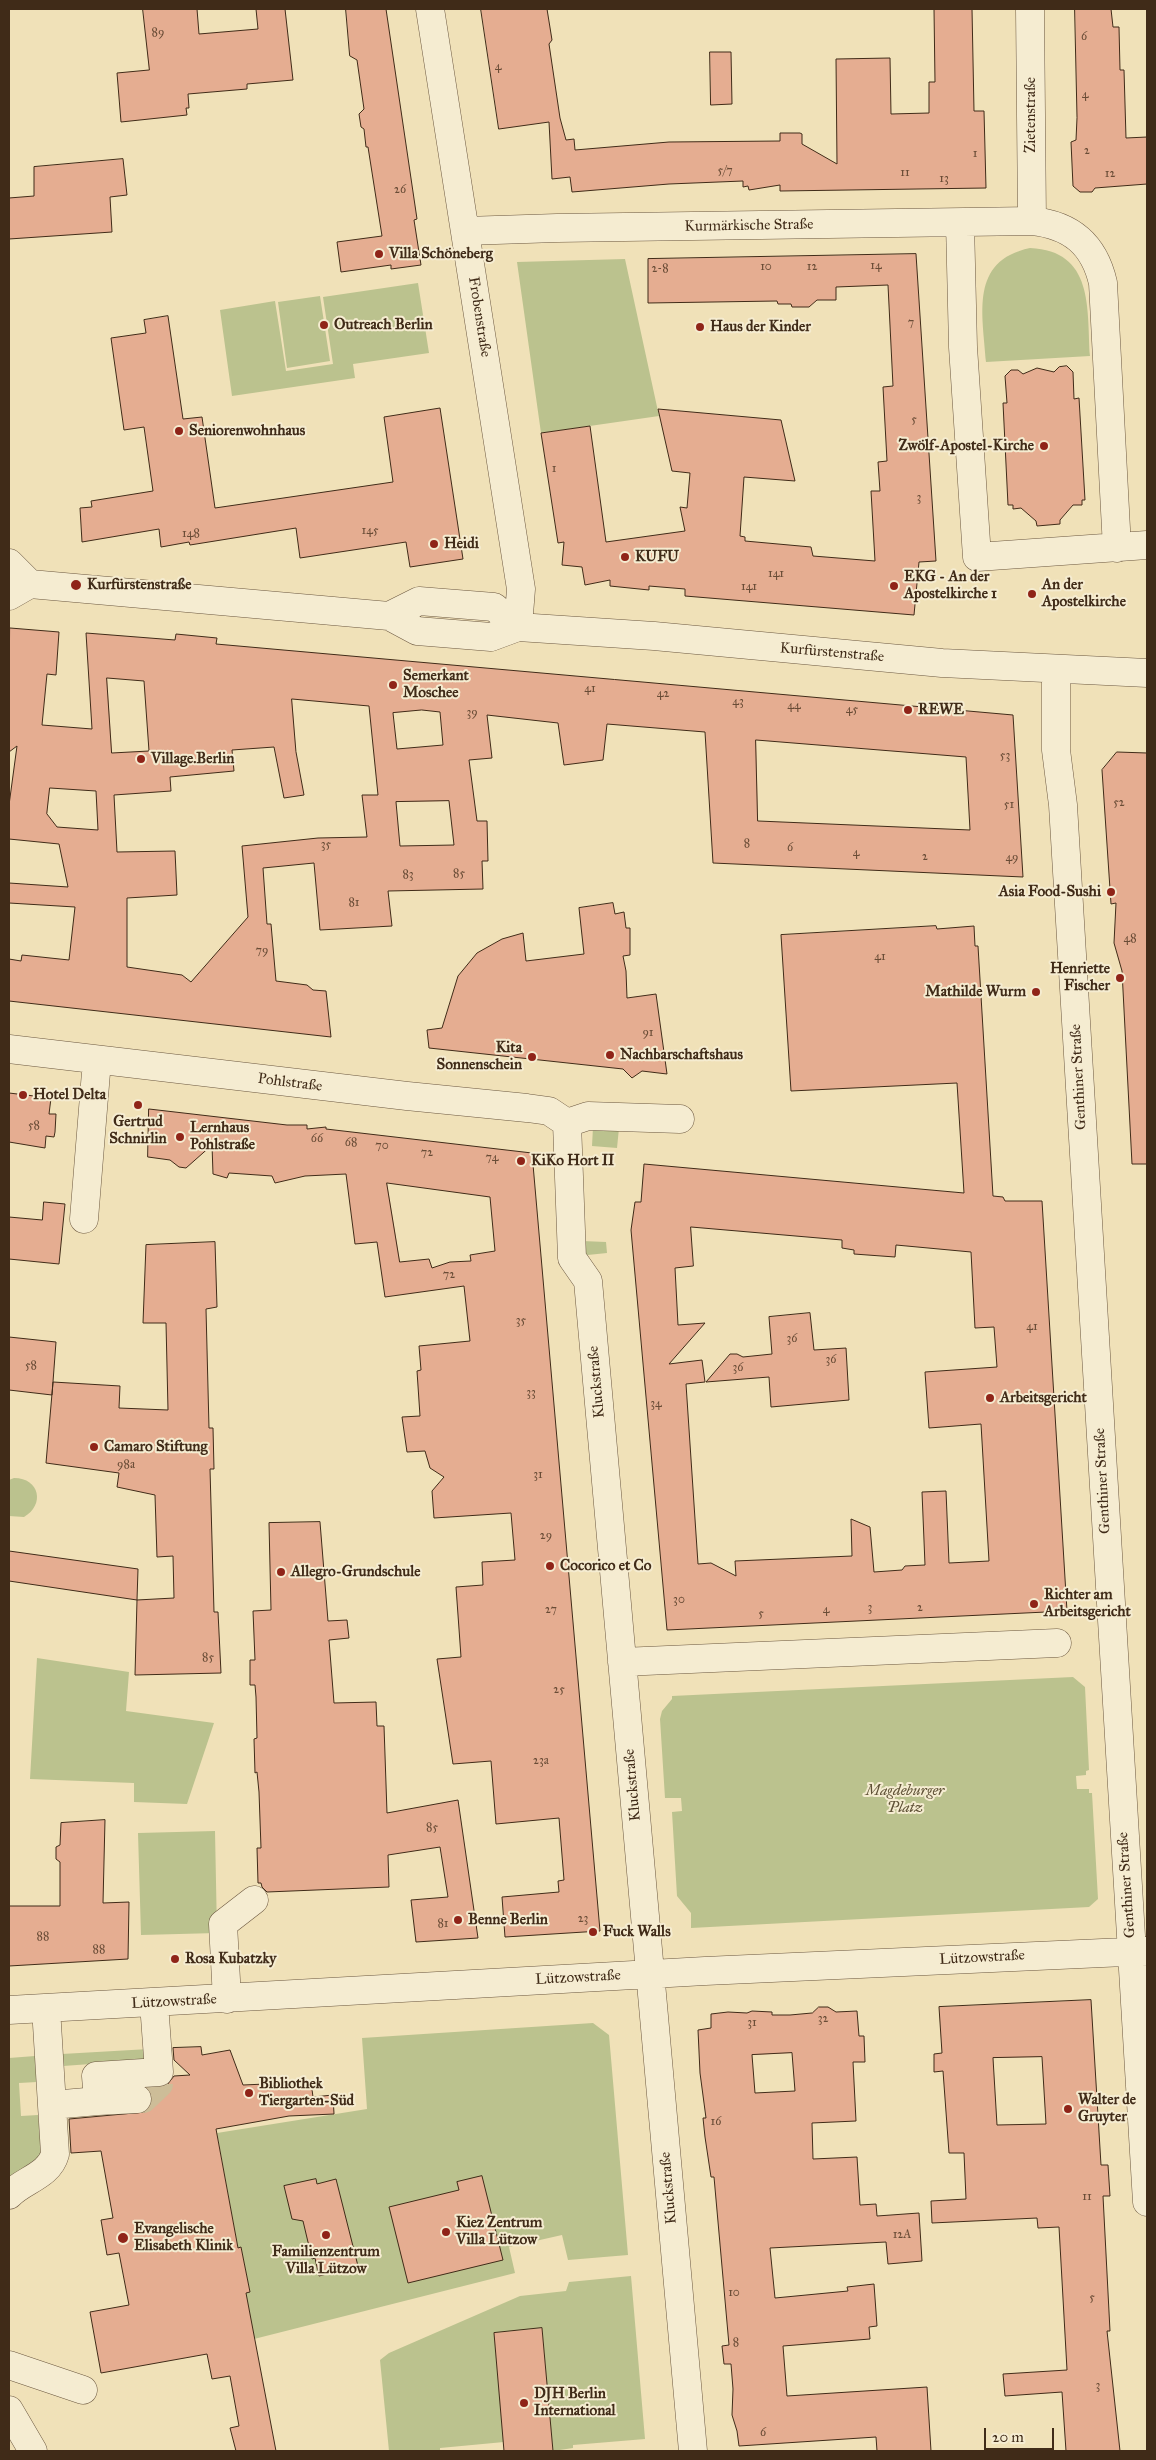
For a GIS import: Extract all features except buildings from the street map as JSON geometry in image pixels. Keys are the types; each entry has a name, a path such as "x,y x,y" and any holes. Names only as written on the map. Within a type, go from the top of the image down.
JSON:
{"street":[{"name":"Frobenstraße","path":"430,9 521,589 518,626"},
{"name":"Zietenstraße","path":"1030,9 1032,221"},
{"name":"Kurmärkische Straße","path":"465,231 1032,221"},
{"path":"1032,221 1052,223 1069,232 1088,248 1099,266 1103,283 1107,337 1117,548"},
{"path":"960,223 963,347 977,557 1147,545"},
{"path":"9,563 19,590 389,616 419,601 494,607 518,626"},
{"name":"Kurfürstenstraße","path":"518,626 1056,670 1147,674"},
{"name":"Genthiner Straße","path":"1056,670 1056,750 1063,814 1140,1951 1147,2202"},
{"name":"Pohlstraße","path":"9,1049 527,1108 549,1112 567,1123"},
{"path":"84,1219 97,1060"},
{"path":"567,1123 588,1116 680,1119"},
{"name":"Kluckstraße","path":"567,1123 572,1258 588,1282 693,2451"},
{"path":"622,1662 1057,1643"},
{"path":"228,1999 224,1924 254,1900"},
{"name":"Lützowstraße","path":"9,2010 650,1974 1140,1951"},
{"path":"98,2101 96,2076 159,2075 154,2003"},
{"path":"9,2195 52,2164 55,2154 46,2008"},
{"path":"52,2104 137,2099"},
{"path":"9,2365 83,2390"},
{"path":"10,2423 33,2451"}],"green space":[{"path":"1030,248 1051,252 1066,259 1076,271 1083,285 1087,302 1090,356 986,362 983,308 984,292 988,277 997,265 1010,255"},
{"path":"625,259 659,416 541,433 517,262"},
{"path":"418,283 429,353 353,364 355,378 232,396 220,310 275,301 286,371 333,364 323,297"},
{"path":"320,296 330,361 287,368 278,302"},
{"path":"593,1127 619,1128 617,1148 592,1146"},
{"path":"582,1241 606,1242 607,1253 578,1256"},
{"path":"14,1478 29,1482 37,1493 35,1506 24,1517 9,1516 9,1480"},
{"path":"37,1658 129,1672 126,1711 214,1723 187,1804 134,1802 134,1783 30,1779"},
{"name":"Magdeburger Platz","path":"1073,1677 1085,1687 1089,1770 1086,1771 1086,1775 1076,1776 1077,1789 1089,1789 1089,1793 1092,1793 1098,1899 1089,1907 691,1928 691,1913 677,1896 672,1812 682,1811 681,1798 665,1798 660,1719 662,1711 672,1699 672,1696"},
{"path":"215,1831 217,1933 141,1935 138,1833"},
{"path":"593,2023 609,2035 628,2255 568,2260 562,2235 509,2247 515,2273 254,2339 246,2293 250,2292 241,2248 238,2248 217,2133 367,2109 362,2038"},
{"path":"149,2049 146,2060 63,2066 62,2054"},
{"path":"35,2056 37,2082 19,2083 21,2116 38,2115 42,2155 9,2180 9,2058"},
{"path":"631,2276 645,2439 573,2445 573,2448 553,2451 542,2328 494,2333 504,2442 440,2448 440,2451 389,2451 380,2360 389,2353 520,2296 566,2291 569,2282"}],"tunnel":[{"path":"137,2099 143,2099 159,2084 159,2078"}],"place":[{"name":"Villa Schöneberg","path":"379,254"},
{"name":"Outreach Berlin","path":"324,325"},
{"name":"Haus der Kinder","path":"700,327"},
{"name":"Seniorenwohnhaus","path":"179,431"},
{"name":"Zwölf-Apostel-Kirche","path":"1044,446"},
{"name":"Heidi","path":"434,544"},
{"name":"KUFU","path":"625,557"},
{"name":"Kurfürstenstraße","path":"76,585"},
{"name":"EKG - An der Apostelkirche 1","path":"894,586"},
{"name":"An der Apostelkirche","path":"1032,594"},
{"name":"Semerkant Moschee","path":"393,685"},
{"name":"REWE","path":"908,710"},
{"name":"Village.Berlin","path":"141,759"},
{"name":"Asia Food-Sushi","path":"1111,892"},
{"name":"Henriette Fischer","path":"1120,978"},
{"name":"Mathilde Wurm","path":"1036,992"},
{"name":"Nachbarschaftshaus","path":"610,1055"},
{"name":"Kita Sonnenschein","path":"532,1057"},
{"name":"Hotel Delta","path":"23,1095"},
{"name":"Gertrud Schnirlin","path":"138,1105"},
{"name":"Lernhaus Pohlstraße","path":"180,1137"},
{"name":"KiKo Hort II","path":"521,1161"},
{"name":"Arbeitsgericht","path":"990,1398"},
{"name":"Camaro Stiftung","path":"94,1447"},
{"name":"Cocorico et Co","path":"550,1566"},
{"name":"Allegro-Grundschule","path":"281,1572"},
{"name":"Richter am Arbeitsgericht","path":"1034,1604"},
{"name":"Benne Berlin","path":"458,1920"},
{"name":"Fuck Walls","path":"593,1932"},
{"name":"Rosa Kubatzky","path":"175,1959"},
{"name":"Bibliothek Tiergarten-Süd","path":"249,2093"},
{"name":"Walter de Gruyter","path":"1068,2109"},
{"name":"Kiez Zentrum Villa Lützow","path":"446,2232"},
{"name":"Familienzentrum Villa Lützow","path":"326,2235"},
{"name":"Evangelische Elisabeth Klinik","path":"123,2238"},
{"name":"DJH Berlin International","path":"524,2403"}]}
